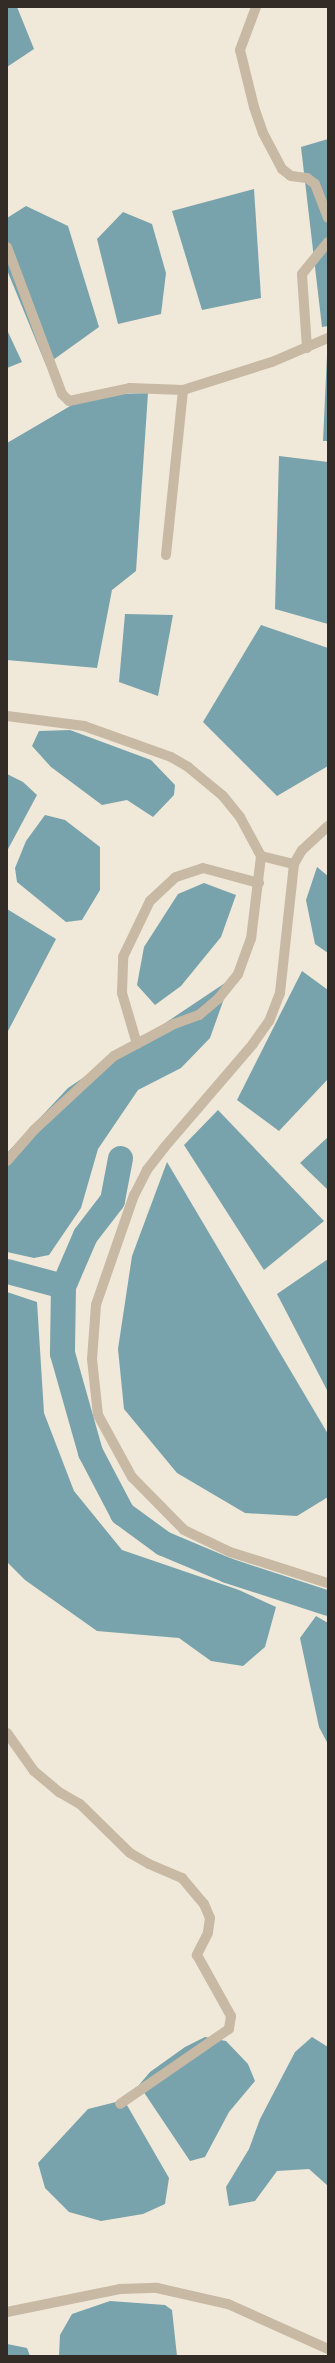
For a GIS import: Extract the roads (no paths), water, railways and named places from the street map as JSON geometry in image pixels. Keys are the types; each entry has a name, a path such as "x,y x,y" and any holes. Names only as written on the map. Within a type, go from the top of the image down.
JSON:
{"street":[{"path":"256,7 240,50 254,107 264,134 282,169 291,176 307,178 315,184 328,218"},
{"path":"306,348 302,274 328,242"},
{"path":"7,247 62,394 66,400 72,402 130,388 183,390 272,362 328,338"},
{"path":"166,555 183,390"},
{"path":"7,716 84,726 171,756 188,767 223,796 240,817 261,856 259,883 251,939 238,974 218,998 199,1015 114,1056 34,1130 7,1161"},
{"path":"328,826 302,850 294,864 280,993 269,1021 253,1044 160,1153 134,1195 96,1305 92,1359 98,1415 132,1477 184,1530 230,1552 328,1583"},
{"path":"261,856 294,864"},
{"path":"137,1044 122,993 123,958 150,901 176,877 203,868 259,883"},
{"path":"7,1733 34,1771 59,1792 80,1804 130,1853 149,1864 182,1878 204,1904 210,1918 208,1933 197,1955 231,2016 229,2029 120,2104"},
{"path":"7,2312 120,2289 158,2288 228,2304 328,2349"}],"water":[{"path":"7,7 17,7 34,49 7,67"},
{"path":"328,139 328,326 322,327 301,147"},
{"path":"254,189 261,298 202,310 172,211"},
{"path":"26,206 68,226 99,327 46,365 7,270 7,218"},
{"path":"123,212 152,224 166,273 161,314 118,324 97,239"},
{"path":"7,330 22,362 7,368"},
{"path":"327,355 328,441 323,441"},
{"path":"148,393 136,571 112,590 97,668 7,660 7,443 89,395"},
{"path":"279,456 328,462 328,624 275,609"},
{"path":"125,614 173,615 158,696 119,682"},
{"path":"261,625 328,648 328,766 277,796 203,722"},
{"path":"70,730 151,760 175,785 174,795 153,817 127,800 102,805 51,767 32,746 39,731"},
{"path":"7,774 23,782 37,795 7,851"},
{"path":"45,815 65,820 100,847 100,890 82,920 66,922 17,882 15,868 26,841"},
{"path":"317,867 328,876 328,953 315,944 306,900"},
{"path":"204,883 236,895 221,937 181,986 155,1005 137,985 144,947 178,894"},
{"path":"7,909 56,939 7,1033"},
{"path":"302,971 328,990 328,1079 279,1131 237,1100"},
{"path":"231,979 210,1038 181,1068 138,1090 98,1149 81,1208 49,1255 34,1258 7,1252 7,1153 68,1088"},
{"path":"218,1110 324,1221 264,1270 184,1145"},
{"path":"328,1137 328,1190 300,1163"},
{"path":"167,1162 328,1434 328,1497 297,1516 245,1513 177,1473 124,1409 118,1349 132,1256"},
{"path":"328,1259 328,1392 277,1294"},
{"path":"7,1292 37,1302 44,1413 74,1491 122,1550 239,1590 276,1607 265,1647 243,1666 211,1661 179,1638 97,1631 25,1580 7,1562"},
{"path":"316,1616 328,1623 328,1744 319,1727 300,1638"},
{"path":"205,2037 226,2041 248,2064 255,2081 229,2112 205,2157 190,2161 139,2085 150,2072 185,2047"},
{"path":"312,2037 328,2047 328,2186 309,2169 277,2171 255,2201 229,2206 226,2187 249,2149 260,2119 295,2052"},
{"path":"124,2100 169,2178 165,2204 143,2214 101,2221 69,2212 45,2188 38,2163 88,2109"},
{"path":"110,2301 165,2305 172,2310 177,2356 59,2356 60,2335 72,2314"},
{"path":"7,2344 27,2348 30,2356 7,2356"}],"waterway":[{"path":"120,1158 112,1200 85,1235 63,1286 62,1353 90,1452 122,1513 163,1543 227,1570 328,1603"},
{"path":"7,1271 63,1286"}]}
